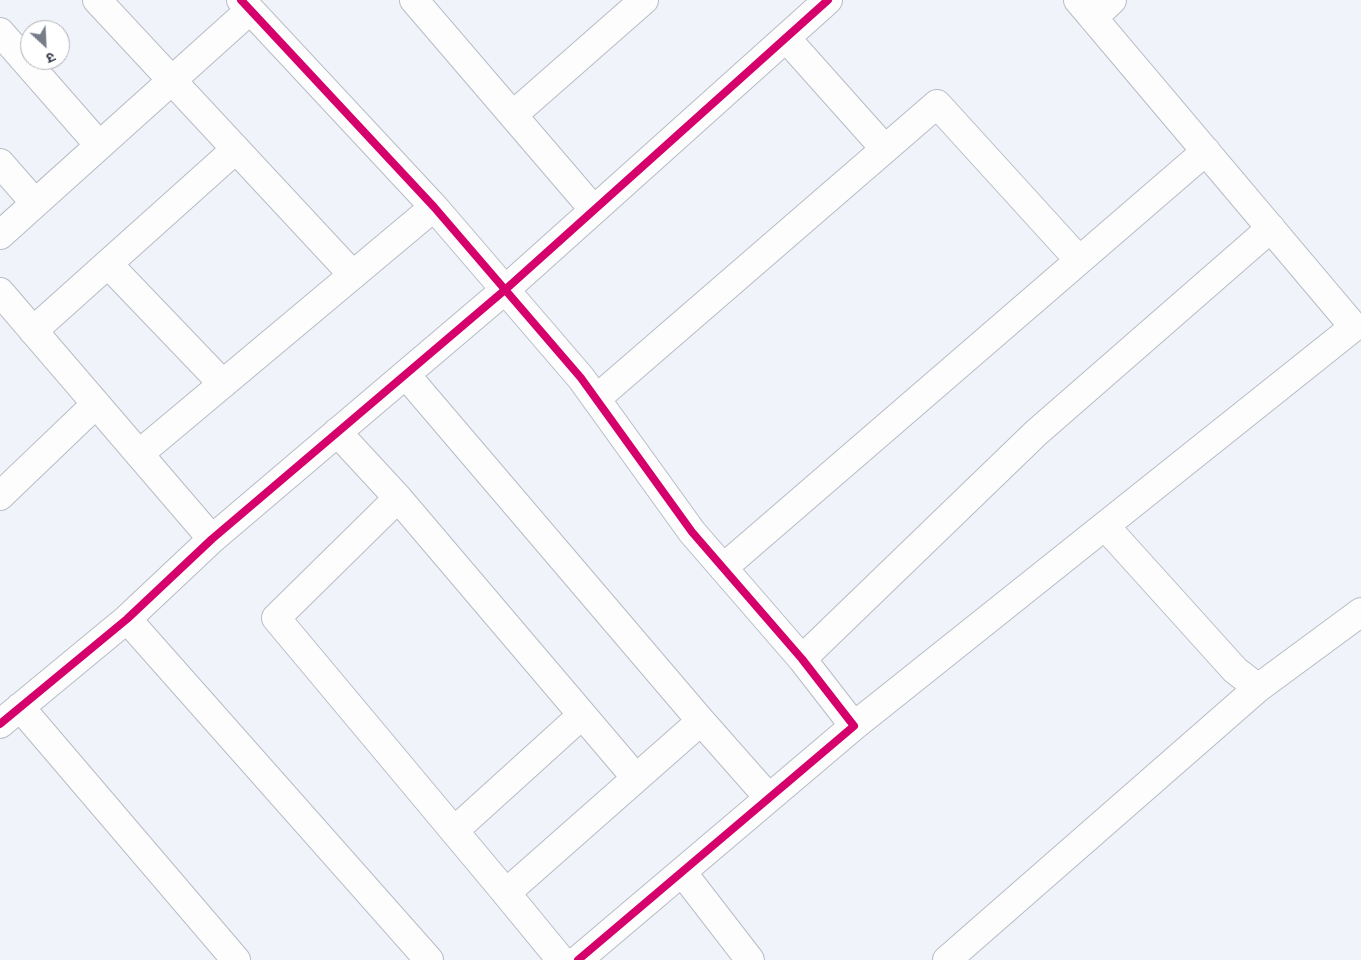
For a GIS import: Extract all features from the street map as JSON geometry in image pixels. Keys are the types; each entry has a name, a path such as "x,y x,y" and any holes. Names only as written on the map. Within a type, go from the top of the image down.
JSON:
{"street":[{"path":"97,0 353,275"},
{"path":"513,115 644,0"},
{"path":"0,724 127,619 212,539 506,289 828,0"},
{"path":"424,3 513,115 594,210"},
{"path":"0,236 171,80 245,5 434,207 506,289 596,399 692,532 802,659 854,726"},
{"path":"578,960 854,726 1357,328 1206,151 1094,6"},
{"path":"0,32 99,146"},
{"path":"786,38 885,149"},
{"path":"596,399 937,104 1079,260"},
{"path":"33,331 236,149"},
{"path":"723,568 1206,151"},
{"path":"0,163 35,203"},
{"path":"139,454 434,207"},
{"path":"802,659 1036,433 1271,228"},
{"path":"108,264 223,384"},
{"path":"0,292 212,539"},
{"path":"406,375 769,798"},
{"path":"0,496 96,404"},
{"path":"338,432 398,498 636,778"},
{"path":"398,498 276,618 562,960"},
{"path":"1105,526 1235,670 1258,688"},
{"path":"947,960 1258,688 1361,612"},
{"path":"127,619 429,960"},
{"path":"20,707 236,960"},
{"path":"454,831 582,715"},
{"path":"506,893 701,721"},
{"path":"682,872 750,960"}],"cycle path":[{"path":"241,0 434,207 581,378 692,532 802,659 854,726 578,960"},
{"path":"0,724 127,619 212,539 506,289 828,0"}]}
